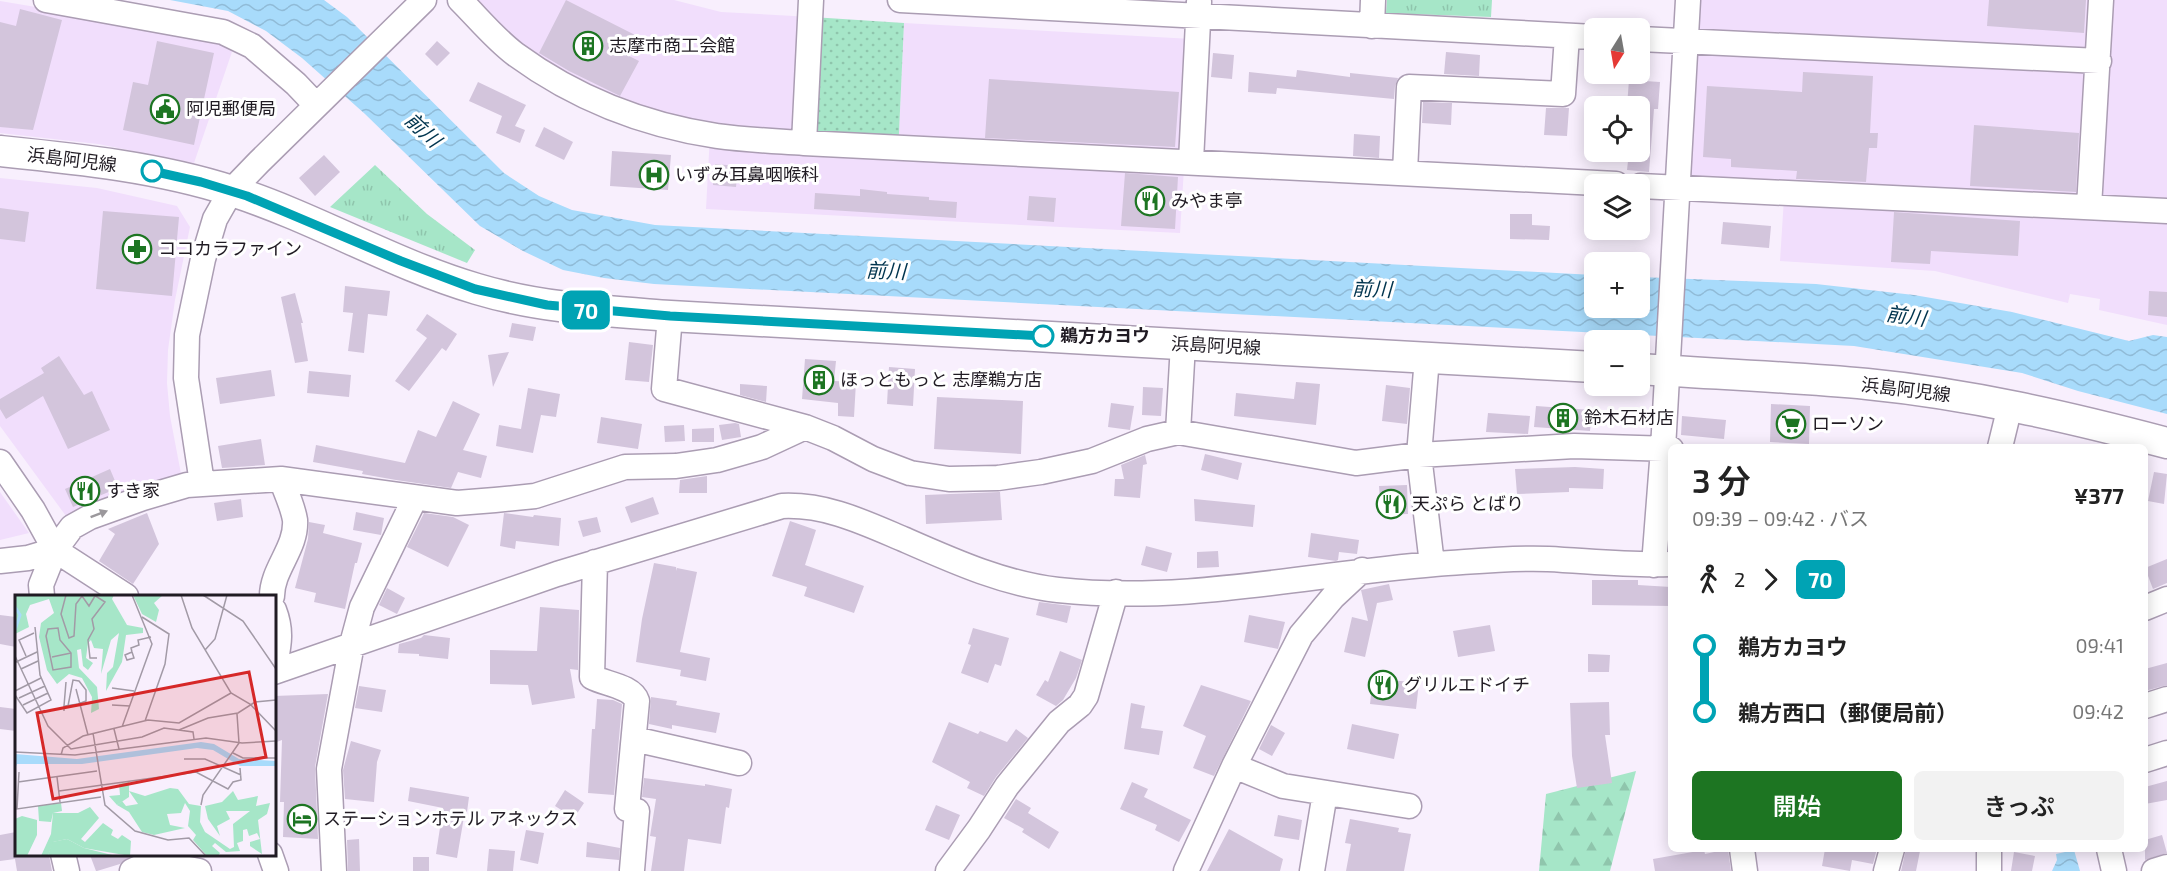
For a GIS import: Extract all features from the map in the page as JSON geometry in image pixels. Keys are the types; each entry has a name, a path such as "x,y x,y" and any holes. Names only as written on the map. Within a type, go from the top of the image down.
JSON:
{"main road":[{"name":"浜島阿児線","path":"0,152 114,164 181,177 231,191 295,215 401,261 475,289 547,305 670,316 1584,366"},
{"name":"浜島阿児線","path":"1658,364 1868,384 2010,406 2167,443"}],"street":[{"path":"46,0 223,32 252,46 319,102"},
{"path":"202,483 186,378 187,335 203,259 215,219 231,191 424,0"},
{"path":"460,0 514,53 598,104 653,122 717,136 804,143 1584,182"},
{"path":"804,143 811,0"},
{"path":"900,0 1199,8 1372,26 1584,37"},
{"path":"1372,26 1373,0"},
{"path":"276,671 596,562 782,506 801,505 859,519 960,564 1014,581 1056,590 1150,593 1200,590 1362,570 1545,559 1663,565 1667,449 1658,364 1674,252 1688,0"},
{"path":"2089,207 2101,0"},
{"path":"1191,162 1199,8"},
{"path":"1405,172 1409,87 1563,94 1568,36"},
{"path":"1650,39 2099,61"},
{"path":"1650,187 2167,211"},
{"path":"670,316 663,389 805,427 833,438 873,459 910,473 949,479 998,478 1092,461 1147,439 1178,432 1356,463 1419,455 1574,446 1667,449"},
{"path":"1178,432 1183,344"},
{"path":"1427,358 1419,455 1432,564"},
{"path":"2001,444 2010,406"},
{"path":"42,595 41,585 55,550 72,527 143,498 187,484 281,479 457,503 535,496 625,467 676,466 717,460 762,447 805,427"},
{"path":"0,462 33,510 55,550 123,595"},
{"path":"272,595 277,571 294,533 295,518 281,479"},
{"path":"334,871 329,769 352,645 362,606 415,498"},
{"path":"0,561 28,558 55,550"},
{"path":"596,562 592,677 635,695 637,701 627,809 637,811 632,870"},
{"path":"1186,871 1234,766 1301,635 1333,597 1362,570"},
{"path":"948,871 1007,786 1059,722 1080,705 1086,696 1116,592"},
{"path":"2148,607 2167,599"},
{"path":"276,616 280,627 276,657"},
{"path":"2148,705 2167,699"},
{"path":"634,740 739,763"},
{"path":"2148,759 2167,753"},
{"path":"1234,766 1282,786 1409,806"},
{"path":"1312,871 1325,792"},
{"path":"1742,852 1745,871"},
{"path":"1886,871 1891,852"},
{"path":"1989,852 1989,871"},
{"path":"2110,852 2114,871"},
{"path":"63,856 67,871"},
{"path":"270,856 276,871"},
{"path":"132,871 152,861 199,871"},
{"path":"2154,871 2167,867"}],"shaded area":[{"path":"458,0 674,0 721,12 812,17 898,153 904,23 1192,39 1180,233 706,209 710,135 589,99"},
{"path":"1678,0 2167,0 2167,325 2099,310 2100,299 2070,294 2068,303 1935,271 1780,261 1784,198 1664,187"},
{"path":"0,1 185,32 234,46 194,163 98,144 0,133"},
{"path":"0,178 97,188 177,206 190,227 175,300 168,350 167,383 170,416 182,479 133,492 66,516 0,426"},
{"path":"0,492 29,533 0,540"}],"green space":[{"path":"1387,0 1492,0 1491,17 1386,13"},
{"path":"812,17 904,23 898,154 807,149"},
{"path":"375,165 427,214 475,250 467,263 330,207"},
{"path":"1636,771 1610,871 1539,871 1546,794"}],"water":[{"name":"前川","path":"170,0 324,0 347,17 504,173 539,196 572,210 655,225 1584,274 1584,318 1650,318 1650,277 1816,284 1914,295 2012,312 2129,341 2153,335 2167,337 2167,414 2078,391 2022,373 1854,346 1650,335 1650,330 1584,330 1584,332 654,284 563,270 523,251 480,226 365,114 302,58 266,31 228,11"},
{"path":"2075,852 2080,871 2052,871 2057,860 2056,854"}],"building":[{"name":"志摩市商工会館","path":"566,0 639,37 629,56 639,61 620,96 569,71 539,53"},
{"path":"1989,0 2086,0 2084,33 1987,26"},
{"path":"20,9 62,20 33,130 0,127 0,22 16,26"},
{"path":"157,41 214,53 194,145 123,130 133,82 148,85"},
{"path":"437,41 450,53 437,66 425,54"},
{"path":"1446,52 1480,55 1479,76 1444,74"},
{"path":"1213,53 1234,55 1232,79 1211,77"},
{"path":"1297,70 1350,77 1350,73 1398,78 1394,99 1277,88 1276,94 1248,92 1249,72 1296,77"},
{"path":"1803,72 1873,76 1870,133 1878,133 1877,148 1869,148 1866,182 1796,179 1797,171 1731,167 1731,159 1703,157 1707,86 1802,92"},
{"path":"989,79 1179,92 1175,147 985,138"},
{"path":"478,82 526,105 515,126 525,130 520,143 496,133 502,116 469,101"},
{"path":"1660,82 1658,109 1654,109 1650,159 1650,96 1628,96 1629,84"},
{"path":"1423,102 1452,103 1451,125 1422,123"},
{"path":"1546,108 1569,108 1567,136 1544,135"},
{"path":"1974,125 2079,133 2076,192 1970,186"},
{"path":"544,127 573,142 564,160 535,146"},
{"path":"1354,134 1380,136 1379,158 1353,156"},
{"path":"612,151 671,155 668,190 610,186"},
{"path":"324,155 340,172 315,196 299,178"},
{"path":"1628,162 1650,162 1649,172 1627,170"},
{"path":"715,164 738,166 736,187 713,185"},
{"name":"みやま亭","path":"1125,173 1178,177 1175,229 1121,226"},
{"path":"860,189 957,202 956,218 814,209 815,193 860,196"},
{"path":"1029,196 1056,198 1054,222 1027,220"},
{"path":"0,208 29,212 25,242 0,239"},
{"path":"103,211 179,217 172,296 96,289"},
{"path":"1894,212 2020,221 2018,256 1931,251 1930,264 1891,262"},
{"path":"1510,214 1532,214 1532,225 1550,226 1549,240 1510,239"},
{"path":"1723,222 1771,226 1769,248 1721,244"},
{"path":"345,286 390,291 387,316 368,314 364,353 348,351 353,313 343,312"},
{"path":"2149,291 2167,292 2167,317 2148,315"},
{"path":"295,293 303,323 301,323 308,361 295,363 281,297"},
{"path":"427,314 457,334 446,351 442,348 409,391 395,381 427,338 416,330"},
{"path":"512,323 536,327 533,341 509,337"},
{"path":"629,342 653,345 649,382 625,380"},
{"path":"509,352 493,387 488,355"},
{"path":"59,356 84,395 92,391 110,430 68,449 43,396 6,419 0,409 0,399 44,373 41,368"},
{"name":"ほっともっと 志摩鵜方店","path":"805,359 836,361 834,381 856,382 854,417 838,416 838,403 802,399"},
{"path":"889,367 915,369 913,406 887,404"},
{"path":"271,370 275,396 220,404 216,378"},
{"path":"309,371 351,375 349,397 307,393"},
{"path":"1296,382 1320,384 1316,425 1234,416 1236,393 1294,399"},
{"path":"740,384 767,386 766,402 740,395"},
{"path":"1386,385 1410,388 1407,424 1382,421"},
{"path":"1143,387 1163,388 1161,416 1142,415"},
{"path":"528,388 560,394 556,417 541,415 533,453 496,446 499,425 521,429"},
{"path":"937,397 1023,401 1021,454 934,449"},
{"path":"453,401 480,414 463,450 487,456 481,478 458,472 451,488 362,474 363,471 313,462 316,445 405,463 418,430 436,437"},
{"path":"1111,403 1134,406 1130,430 1108,427"},
{"path":"1771,404 1810,406 1809,444 1770,442"},
{"name":"鈴木石材店","path":"1536,406 1592,410 1590,431 1534,427"},
{"path":"1488,413 1530,416 1528,434 1486,432"},
{"path":"1682,416 1726,420 1724,439 1681,435"},
{"path":"601,417 642,424 638,449 597,443"},
{"path":"739,424 741,437 722,440 719,425"},
{"path":"684,425 685,441 665,442 664,426"},
{"path":"714,428 714,442 692,442 692,429"},
{"path":"261,439 265,465 222,468 218,446"},
{"path":"1205,454 1242,463 1238,480 1201,470"},
{"path":"1145,455 1147,464 1143,465 1140,498 1114,496 1115,479 1124,479 1121,465"},
{"path":"1575,467 1604,469 1603,489 1569,488 1569,492 1517,494 1515,469"},
{"path":"110,469 118,488 73,507 65,489"},
{"path":"2154,472 2167,474 2164,504 2148,501"},
{"path":"707,476 707,493 679,493 680,480"},
{"path":"1407,485 1408,514 1381,515 1379,486"},
{"path":"1000,492 1002,520 926,524 925,495"},
{"path":"653,497 659,514 631,523 625,507"},
{"path":"241,499 243,517 217,521 214,503"},
{"path":"1194,499 1255,505 1253,527 1195,521"},
{"path":"356,512 384,518 381,535 353,530"},
{"path":"147,513 159,544 133,584 99,561 115,534 108,529"},
{"path":"424,513 453,517 469,525 448,567 407,547"},
{"path":"504,513 561,518 559,546 516,541 515,549 500,546"},
{"path":"597,517 601,532 583,537 578,521"},
{"path":"790,521 816,530 805,565 864,586 854,613 804,596 807,587 772,576"},
{"path":"309,522 325,525 323,533 362,543 345,609 314,602 316,593 295,588 308,539"},
{"path":"1311,533 1359,540 1357,554 1339,552 1336,561 1308,557"},
{"path":"1146,546 1172,553 1167,572 1141,565"},
{"path":"1218,551 1219,567 1197,568 1197,552"},
{"path":"2167,559 2167,583 2153,589 2148,576 2148,567"},
{"path":"654,563 676,567 677,571 677,568 697,572 680,652 710,658 706,681 680,676 681,670 636,662"},
{"path":"1592,580 1638,580 1638,585 1668,587 1668,606 1592,605"},
{"path":"1389,584 1393,600 1377,603 1365,657 1344,652 1352,617 1368,621 1361,590"},
{"path":"387,588 405,598 397,614 379,605"},
{"path":"1039,602 1071,606 1067,623 1036,615"},
{"path":"540,607 579,610 578,670 570,669 575,698 532,705 528,685 490,684 490,650 537,651"},
{"path":"0,615 15,617 15,647 0,644"},
{"path":"1249,615 1285,622 1278,649 1244,642"},
{"path":"1490,625 1495,651 1458,657 1453,631"},
{"path":"973,628 1009,638 1001,666 995,664 988,683 961,673 971,645 968,644"},
{"path":"424,635 450,638 448,659 398,653 399,644 421,638"},
{"path":"1060,651 1082,660 1076,678 1063,700 1056,706 1036,695 1045,680 1048,682"},
{"path":"1588,654 1610,655 1609,672 1588,672"},
{"path":"2167,663 2167,685 2148,690 2148,668"},
{"path":"1373,678 1419,683 1416,709 1370,704"},
{"path":"1201,685 1251,701 1214,776 1193,768 1206,736 1183,726"},
{"path":"359,686 386,690 382,712 355,708"},
{"path":"328,694 315,767 318,839 283,837 284,802 280,802 282,740 276,742 276,696"},
{"path":"651,697 677,701 676,705 720,713 716,733 672,725 672,729 649,724"},
{"path":"597,699 613,700 622,704 614,795 588,793 592,729 595,729"},
{"path":"1609,702 1610,735 1605,735 1612,783 1577,788 1572,756 1570,703"},
{"path":"1131,703 1145,706 1141,728 1163,731 1159,755 1124,749"},
{"path":"0,707 15,709 15,731 0,729"},
{"path":"949,722 978,734 980,731 1007,742 1016,729 1028,738 996,777 984,796 967,788 970,782 932,762"},
{"path":"1352,724 1399,734 1394,759 1347,749"},
{"path":"1271,725 1285,733 1272,756 1259,749"},
{"path":"351,741 381,750 377,762 374,802 345,799 343,770"},
{"path":"644,778 732,789 729,808 726,807 721,844 688,839 684,871 651,871 656,837 650,836 656,799 642,797"},
{"path":"2167,781 2167,800 2148,803 2148,786"},
{"path":"1132,782 1148,789 1144,797 1191,820 1179,842 1155,830 1157,825 1120,809"},
{"path":"410,787 469,797 457,858 436,854 443,808 408,801"},
{"path":"565,790 584,803 574,818 555,806"},
{"path":"1016,799 1031,808 1028,813 1059,832 1049,849 1022,832 1024,829 1004,818"},
{"path":"936,805 960,815 949,840 925,830"},
{"path":"1278,815 1302,820 1299,840 1274,836"},
{"path":"1350,819 1399,828 1398,832 1411,834 1404,871 1346,871 1351,844 1345,843"},
{"path":"1229,829 1283,859 1280,871 1207,871"},
{"path":"526,830 544,833 538,864 520,860"},
{"path":"15,832 15,856 49,856 52,871 17,871 15,859 0,861 0,835"},
{"path":"2162,835 2167,853 2145,860 2145,852 2148,852 2148,839"},
{"path":"359,839 360,871 348,871 347,840"},
{"path":"587,842 620,848 619,860 586,857"},
{"path":"489,849 515,851 513,871 487,871"},
{"path":"1693,852 1704,852 1705,854 1728,852 1731,871 1655,871 1653,859"},
{"path":"1824,852 1876,852 1873,864 1852,860 1850,871 1822,866"},
{"path":"1905,852 1920,852 1916,871 1901,871"},
{"path":"2014,852 2035,856 2032,871 2011,871"},
{"path":"90,856 132,856 120,864 96,871"},
{"path":"413,857 429,857 429,871 413,871"}],"bus line":[{"name":"70","path":"152,171 218,186 247,196 441,277 509,298 547,305 670,316 1043,336"}],"place":[{"name":"志摩市商工会館","path":"588,46"},
{"name":"阿児郵便局","path":"165,109"},
{"name":"いずみ耳鼻咽喉科","path":"654,175"},
{"name":"みやま亭","path":"1150,201"},
{"name":"ココカラファイン","path":"137,249"},
{"name":"鵜方カヨウ","path":"1043,336"},
{"name":"ほっともっと 志摩鵜方店","path":"819,380"},
{"name":"鈴木石材店","path":"1563,418"},
{"name":"ローソン","path":"1791,424"},
{"name":"すき家","path":"85,491"},
{"name":"天ぷら とばり","path":"1391,504"},
{"name":"グリルエドイチ","path":"1383,685"},
{"name":"ステーションホテル アネックス","path":"302,819"}]}
